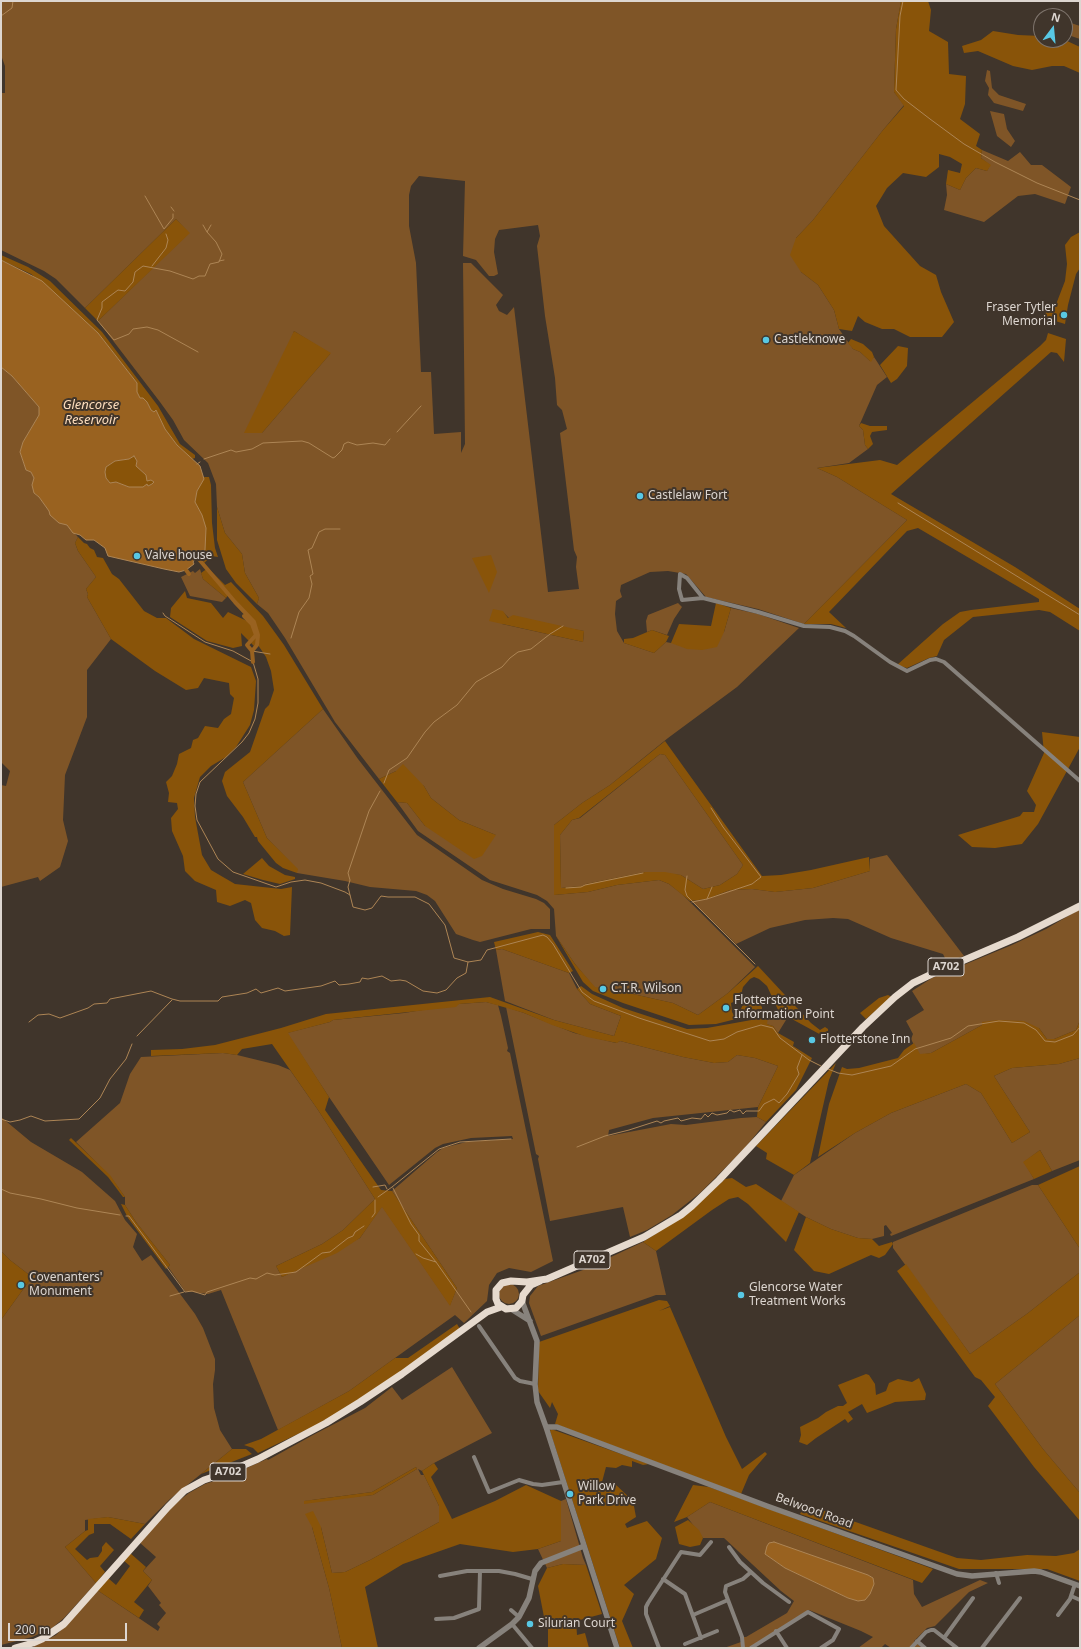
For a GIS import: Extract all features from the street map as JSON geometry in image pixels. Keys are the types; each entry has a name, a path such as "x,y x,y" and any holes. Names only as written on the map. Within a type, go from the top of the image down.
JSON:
{"highway":[{"name":"A702","path":"511,1309 516,1308 531,1285 644,1238 681,1215 719,1180 875,1015 895,997 913,984 960,961 1018,937 1080,906"},
{"name":"A702","path":"487,1312 496,1299 496,1290 498,1286 506,1281 540,1281"},
{"path":"515,1282 521,1287 523,1298"},
{"path":"496,1299 502,1307 511,1309"},
{"name":"A702","path":"14,1648 33,1644 64,1624 184,1491 204,1480 228,1472 258,1459 326,1423 402,1374 487,1312 502,1307"}],"street":[{"path":"703,598 687,578 680,574 679,588 682,600 703,598 758,612 804,626 830,627 845,631 903,670 907,671 930,660 936,659 944,662 1080,781"},
{"path":"523,1298 537,1340 535,1384 537,1402 617,1648"},
{"path":"511,1309 530,1321"},
{"path":"479,1326 515,1378 520,1381 535,1384"},
{"name":"Belwood Road","path":"546,1427 556,1427 766,1506 947,1571 965,1576 996,1573 1041,1572 1077,1585"},
{"path":"474,1457 489,1492 519,1480 538,1484 563,1482"},
{"path":"659,1648 646,1610 648,1603 681,1552 700,1555 711,1542"},
{"path":"481,1648 519,1617 529,1598 535,1571 541,1563 584,1546"},
{"path":"729,1547 740,1562 763,1583 789,1602"},
{"path":"440,1576 467,1571 480,1571 515,1574 532,1580"},
{"path":"436,1619 454,1618 478,1609 480,1571"},
{"path":"743,1648 742,1638 725,1592 726,1586 743,1579 751,1572"},
{"path":"996,1573 999,1583"},
{"path":"663,1579 683,1592 701,1638"},
{"path":"1058,1615 1077,1585"},
{"path":"1071,1596 1080,1600"},
{"path":"944,1638 973,1598"},
{"path":"982,1648 1020,1598"},
{"path":"964,1599 969,1603"},
{"path":"693,1615 728,1600"},
{"path":"511,1610 519,1617"},
{"path":"750,1648 773,1635 776,1631 805,1613 813,1614 840,1629 833,1640 821,1648"},
{"path":"512,1624 532,1648"},
{"path":"911,1648 920,1637 931,1630 957,1648"},
{"path":"685,1644 717,1631"},
{"path":"776,1631 787,1648"},
{"path":"917,1641 925,1648"}],"shaded area":[{"path":"1,1 901,1 896,29 894,92 904,105 813,220 796,238 801,272 818,285 834,310 839,329 853,349 860,352 870,361 874,357 887,377 877,385 859,426 863,430 865,445 868,449 849,463 817,468 837,477 907,520 804,624 758,609 706,597 686,574 668,571 650,572 621,585 620,591 622,597 616,601 615,614 617,631 624,643 654,653 666,642 671,643 724,632 731,608 758,614 799,628 737,687 668,738 610,785 582,803 554,825 554,895 588,892 617,885 659,880 669,884 683,895 755,967 728,993 698,1015 673,1003 624,992 595,988 575,964 556,936 554,909 547,901 537,895 490,880 418,831 397,802 407,803 425,826 496,835 459,820 431,798 424,786 396,771 379,779 335,722 285,638 268,613 257,604 259,598 245,573 242,554 225,533 217,507 216,484 208,463 184,440 173,420 160,402 98,321 189,233 176,219 85,308 56,279 44,271 1,250 1,93 5,93 5,66 1,55","holes":["419,176 465,181 463,256 476,260 489,276 498,274 494,252 495,239 499,230 538,225 540,236 537,246 545,316 555,378 557,405 562,410 567,429 560,433 574,550 577,557 576,567 579,589 548,592 514,307 507,315 499,311 496,305 503,295 471,263 463,263 465,444 461,453 461,432 434,434 431,372 421,372 416,263 409,226 409,195 411,186","294,331 330,354 262,433","503,612 509,618 584,631 583,642 502,624"]},
{"path":"901,1 928,1 931,10 929,31 948,42 949,74 966,76 965,104 960,119 980,134 976,146 982,150 981,158 991,165 987,171 976,168 966,178 960,190 946,184 948,170 960,173 962,164 950,157 939,154 939,167 926,177 903,173 887,188 876,206 884,226 920,266 936,275 941,292 954,322 942,337 910,337 894,329 882,329 865,322 858,316 852,331 839,329 834,310 818,285 801,272 790,255 796,238 813,220 883,130 904,106 894,92 896,29"},
{"path":"1073,24 1080,26 1080,39 1073,37"},
{"path":"993,31 1033,36 1033,48 1073,48 1073,44 1080,47 1080,73 1064,66 1052,66 1032,70 1013,66 978,51 964,53 962,46 981,40"},
{"path":"987,70 990,71 992,88 999,95 1026,104 1023,111 994,103 988,95 989,88 985,81"},
{"path":"990,111 1004,114 1007,129 1015,141 1011,147 997,136"},
{"path":"982,150 1008,161 1020,152 1031,165 1042,165 1071,187 1065,204 1035,194 1018,196 984,222 944,210 947,195 946,184 960,190 966,178 976,168 987,171 990,165 981,158"},
{"path":"176,219 190,233 98,321 85,308"},
{"path":"1080,232 1080,268 1076,274 1065,324 1049,319 1045,315 1046,312 1055,307 1065,281 1067,264 1065,245 1071,237"},
{"path":"1,255 28,267 50,281 102,332 158,406 180,444 195,455 195,458 192,459 177,445 165,429 156,410 154,412 151,410 147,402 140,399 137,392 137,383 98,333 31,274 1,260"},
{"path":"294,331 331,353 262,433 244,433"},
{"path":"1048,333 1066,339 1064,362 1057,353 1051,352 891,494 1015,567 1080,609 1080,631 1050,612 1039,610 973,617 944,640 937,656 907,668 897,665 943,624 960,612 1039,602 1039,599 918,528 907,531 829,612 846,628 831,624 804,624 907,520 837,477 817,468 880,460 897,465 1040,346 1046,340"},
{"path":"851,339 863,344 872,352 874,357 871,362 860,352 853,349 848,343"},
{"path":"898,346 908,348 907,366 897,379 891,383 880,365"},
{"path":"1,367 12,376 39,407 39,415 23,442 20,452 26,470 31,472 34,478 34,493 39,497 59,523 67,525 78,537 75,543 78,551 96,577 86,589 88,594 87,597 111,639 87,670 87,717 65,775 63,820 68,841 60,867 40,881 38,877 1,887 1,785 6,786 10,771 1,762"},
{"path":"861,423 870,426 887,426 887,430 872,432 870,436 873,444 868,449 865,445 863,430 859,426"},
{"path":"134,456 137,461 136,466 154,482 144,487 129,487 116,482 110,483 106,478 106,467 115,461 129,459"},
{"path":"204,477 209,477 211,485 212,523 215,548 218,557 212,556 204,563 200,553 205,550 195,502 197,491"},
{"path":"217,507 225,533 242,554 245,573 259,598 257,604 236,583 226,569 217,540"},
{"path":"78,537 94,550 97,557 103,558 112,574 119,579 144,611 157,618 166,618 194,639 251,667 256,681 254,710 250,725 236,747 226,757 211,766 200,777 194,798 195,817 202,855 211,870 235,884 281,889 292,887 290,935 284,936 275,931 262,928 255,920 251,903 245,900 230,906 217,902 216,890 195,881 185,871 183,856 172,831 171,818 178,809 177,803 168,802 169,793 166,782 172,776 179,754 191,748 193,740 198,738 205,726 218,728 224,719 231,714 234,698 230,694 229,683 204,678 198,688 186,690 155,671 111,639 87,597 88,594 86,589 96,577 78,551 75,543"},
{"path":"491,555 497,572 489,593 472,558"},
{"path":"208,568 225,585 231,582 263,616 284,645 323,709 243,782 267,838 298,869 297,873 283,868 276,863 258,841 257,837 255,837 243,817 227,796 222,781 225,772 250,752 265,709 269,705 274,690 271,671 266,657 258,645 254,646 241,633 242,646 233,648 207,641 170,617 171,608 185,591 187,598 211,603 223,618 228,612 247,621 251,617 229,594 226,598 203,579 201,573"},
{"path":"200,569 203,579 226,598 222,602 190,596 181,577 193,571 195,573"},
{"path":"678,603 682,607 674,619 667,635 652,630 647,632 646,621 648,615"},
{"path":"716,603 731,608 724,632 717,647 702,650 687,649 671,643 679,624 711,626"},
{"path":"493,609 503,611 508,618 513,615 584,631 583,642 489,621"},
{"path":"652,630 669,636 666,642 654,653 624,643 624,639 633,638"},
{"path":"323,709 358,759 417,835 482,880 544,903 550,909 550,929 531,929 480,942 456,934 435,901 427,895 416,891 370,887 297,873 297,869 267,838 243,782"},
{"path":"1042,732 1080,737 1080,747 1038,824 1022,844 995,848 972,847 958,835 1020,816 1023,812 1034,812 1036,805 1027,791 1044,753"},
{"path":"665,741 762,876 781,875 811,870 869,857 870,871 813,888 775,892 752,889 730,890 707,899 690,901 669,884 659,880 617,885 588,892 554,895 554,825 582,803 610,785","holes":["660,754 665,755 743,865 737,874 720,885 703,889 681,875 665,872 645,872 582,886 561,888 560,835 572,820 579,818"]},
{"path":"660,754 665,755 743,865 737,874 720,885 703,889 681,875 645,872 582,886 561,888 560,835 572,820 580,818"},
{"path":"403,764 424,786 431,798 459,820 496,835 482,856 474,859 425,826 407,803 397,802 379,779 396,771"},
{"path":"887,855 964,956 947,962 943,954 891,938 848,919 833,918 805,920 770,928 736,944 692,901 707,899 730,890 752,889 775,892 813,888 870,871 870,859"},
{"path":"262,858 269,866 285,875 295,877 295,879 280,884 243,874"},
{"path":"1080,909 1080,1020 1076,1030 1054,1039 1047,1039 1039,1028 982,1025 931,1053 919,1055 911,1039 913,1034 906,1021 924,1010 912,991 932,978 1012,945 1046,929"},
{"path":"538,932 550,935 573,971 569,973 502,949 496,950 494,942"},
{"path":"556,936 575,964 595,987 673,1003 698,1015 728,993 758,966 811,1023 820,1030 825,1027 828,1029 828,1032 823,1036 779,1012 767,986 759,979 754,977 750,979 743,987 740,999 731,1003 732,1012 736,1019 716,1024 689,1025 623,1003 593,991 583,982"},
{"path":"502,949 569,973 577,989 590,1004 621,1016 614,1036 554,1020 505,1001 496,950"},
{"path":"581,986 592,994 623,1008 687,1029 707,1028 768,1017 767,1024 773,1026 778,1033 794,1042 793,1046 812,1058 796,1090 766,1122 757,1117 758,1107 778,1066 755,1058 737,1055 728,1062 714,1063 683,1057 620,1041 617,1043 587,1037 552,1025 524,1013 486,1002 459,1004 456,1007 333,1020 288,1033 329,1097 325,1110 381,1190 392,1191 457,1288 450,1306 382,1207 360,1238 337,1253 282,1277 276,1266 322,1244 343,1230 375,1199 318,1110 272,1044 242,1049 237,1055 223,1053 151,1056 151,1050 182,1049 215,1045 281,1028 326,1014 490,997 554,1020 614,1036 621,1016 590,1004 577,989"},
{"path":"888,995 892,997 866,1019 860,1013 879,998"},
{"path":"753,997 762,1009 738,1013 738,1009 741,1009 745,999"},
{"path":"486,1002 498,1005 501,1016 508,1048 507,1051 510,1053 553,1261 531,1272 509,1268 497,1273 489,1285 487,1301 464,1323 455,1315 349,1391 278,1430 221,1290 208,1294 185,1291 168,1267 170,1265 136,1222 125,1205 125,1197 110,1176 76,1142 120,1103 130,1074 141,1057 223,1053 278,1065 290,1070 318,1110 375,1199 343,1230 322,1244 276,1266 282,1277 360,1238 382,1206 450,1305 457,1288 392,1191 443,1148 466,1142 513,1139 512,1136 471,1138 443,1144 435,1148 389,1185 287,1033 333,1020 404,1013 459,1004"},
{"path":"506,1007 574,1033 616,1043 620,1041 683,1057 714,1063 728,1062 737,1055 755,1058 778,1066 758,1107 653,1118 609,1130 608,1136 671,1124 686,1125 757,1117 766,1122 744,1149 700,1193 672,1215 647,1230 630,1237 623,1207 550,1221 538,1159 539,1156 536,1154"},
{"path":"768,1017 779,1017 786,1020 778,1033 773,1026 766,1024"},
{"path":"998,1020 1024,1021 1039,1028 1047,1039 1054,1039 1076,1030 1080,1020 1080,1058 1059,1064 1012,1068 994,1076 1030,1132 1012,1143 981,1093 966,1084 891,1113 855,1133 818,1157 829,1104 842,1067 847,1069 859,1068 898,1058 904,1050 914,1043 920,1054 931,1053 982,1025 982,1022"},
{"path":"1080,1058 1080,1160 1052,1171 1040,1150 1024,1162 1034,1179 891,1236 890,1234 892,1233 886,1225 884,1226 884,1236 872,1239 858,1238 831,1229 806,1217 781,1201 794,1175 855,1133 891,1113 966,1084 981,1093 1012,1143 1030,1132 994,1076 1012,1068 1059,1064"},
{"path":"836,1063 829,1080 810,1163 794,1175 766,1159 767,1153 756,1146"},
{"path":"1,1117 31,1142 82,1172 115,1201 125,1220 137,1234 133,1247 142,1261 151,1255 195,1314 203,1328 215,1359 213,1384 214,1408 220,1430 232,1449 170,1499 145,1524 108,1517 85,1520 85,1531 65,1547 96,1583 64,1618 52,1628 32,1637 1,1645 1,1320 32,1277 1,1251"},
{"path":"71,1138 110,1175 125,1197 123,1197 108,1177 69,1140"},
{"path":"1040,1150 1052,1171 1034,1179 1023,1162"},
{"path":"1080,1166 1080,1249 1038,1185"},
{"path":"732,1178 746,1187 756,1184 799,1212 786,1242 748,1204 738,1197 729,1199 712,1210 656,1251 643,1242 688,1213 725,1179"},
{"path":"1032,1185 1038,1185 1080,1249 1080,1272 1028,1313 970,1354 893,1248 893,1242"},
{"path":"121,1204 125,1205 136,1222 170,1265 166,1269 128,1218"},
{"path":"806,1217 831,1229 858,1238 872,1239 879,1246 892,1242 893,1244 885,1255 879,1258 871,1255 829,1274 814,1271 794,1250"},
{"path":"643,1242 656,1251 666,1295 656,1295 541,1336 529,1303 530,1296 538,1286 583,1270"},
{"path":"1,1251 32,1277 1,1320"},
{"path":"906,1264 970,1354 1028,1313 1080,1272 1080,1315 995,1384 1043,1449 1080,1493 1080,1521 1034,1467 988,1406 995,1397 981,1380 975,1377 897,1271"},
{"path":"509,1284 516,1287 519,1294 516,1301 509,1304 502,1301 499,1294 502,1287"},
{"path":"659,1300 667,1301 670,1306 659,1311 670,1307 726,1437 742,1469 765,1452 767,1454 749,1475 741,1494 555,1424 558,1414 552,1402 550,1408 538,1391 539,1342"},
{"path":"1080,1315 1080,1493 1043,1449 995,1384"},
{"path":"457,1324 460,1329 362,1399 319,1424 258,1453 253,1448 244,1445 261,1439 349,1391 395,1358 408,1358"},
{"path":"452,1367 492,1433 434,1463 422,1471 418,1469 421,1475 424,1475 439,1506 439,1522 370,1560 345,1572 332,1573 321,1527 312,1527 329,1588 342,1648 31,1648 56,1635 97,1590 158,1631 160,1627 157,1624 166,1613 159,1605 161,1603 148,1586 152,1580 143,1571 156,1557 139,1542 172,1506 189,1493 205,1484 226,1477 267,1459 268,1460 365,1408 392,1387 402,1400","holes":["416,1467 417,1469 373,1495 304,1501 372,1492"]},
{"path":"866,1374 869,1375 875,1384 876,1395 886,1391 889,1383 898,1379 912,1382 919,1378 926,1394 925,1400 895,1402 867,1413 862,1404 848,1412 853,1419 848,1423 845,1419 807,1445 799,1442 801,1435 800,1427 826,1412 847,1403 838,1385"},
{"path":"551,1429 649,1464 643,1465 632,1461 632,1467 622,1465 616,1468 606,1467 602,1482 614,1483 633,1501 636,1517 625,1524 627,1528 647,1521 662,1538 656,1559 624,1585 634,1594 622,1621 633,1648 620,1648 550,1431"},
{"path":"232,1449 246,1449 252,1454 201,1474"},
{"path":"434,1463 438,1469 431,1477 452,1519 495,1501 526,1485 561,1501 561,1541 538,1549 513,1552 460,1544 403,1564 365,1587 378,1648 342,1648 329,1588 312,1527 305,1514 313,1511 321,1527 332,1573 345,1572 439,1522 439,1506 422,1471"},
{"path":"416,1467 417,1469 373,1495 304,1504 304,1501 372,1492"},
{"path":"693,1485 709,1487 933,1569 922,1583 710,1502 687,1517 674,1522"},
{"path":"566,1499 586,1565 563,1564 547,1568 538,1549 561,1541 561,1501"},
{"path":"710,1502 913,1580 914,1594 922,1607 980,1580 988,1583 969,1592 935,1626 927,1628 914,1641 922,1648 891,1648 885,1644 881,1648 858,1648 873,1637 809,1610 751,1648 724,1648 741,1642 742,1637 746,1637 787,1613 794,1601 781,1591 724,1538 703,1538 687,1517","holes":["765,1554 868,1575 873,1578 874,1584 858,1601 848,1598 785,1568"]},
{"path":"805,1504 957,1558 981,1560 1027,1555 1056,1556 1074,1553 1080,1549 1080,1581 1047,1569 959,1569 800,1514"},
{"path":"108,1517 145,1524 131,1539 110,1524 94,1524 94,1533 89,1535 75,1549 87,1560 98,1557 106,1542 114,1550 100,1566 105,1572 96,1583 65,1547 88,1530 88,1519"},
{"path":"688,1520 699,1530 703,1538 700,1545 690,1547 679,1544 675,1527"},
{"path":"130,1553 146,1567 143,1571 152,1580 134,1602 144,1610 139,1618 97,1590 108,1578 116,1585 130,1566 123,1560"},
{"path":"563,1564 586,1565 602,1614 576,1621 577,1635 585,1633 589,1648 548,1648 548,1628 544,1617 538,1586 547,1568"}],"water":[{"name":"Glencorse Reservoir","path":"1,260 42,281 98,333 137,383 137,392 140,398 143,398 147,402 151,410 154,412 156,410 165,429 177,445 200,466 204,479 197,491 195,502 202,515 206,528 205,550 195,559 193,562 194,564 186,570 179,572 108,556 105,548 94,540 86,540 80,535 73,533 67,525 59,523 50,515 49,511 39,497 34,493 32,485 34,478 31,472 26,470 20,452 23,442 39,415 39,407 12,376 1,367","holes":["134,456 137,461 136,466 146,475 147,481 151,480 154,482 152,484 148,486 147,484 143,487 129,487 116,482 110,483 106,478 106,467 115,461 129,459"]},
{"path":"774,1542 868,1575 873,1578 874,1584 870,1594 865,1600 858,1601 848,1598 785,1568 765,1554 769,1543"}],"waterway":[{"path":"1,16 12,8 13,1"},
{"path":"903,1 900,16 896,90 904,99 964,144 995,162 1037,183 1080,200"},
{"path":"145,196 164,229 173,218 173,214"},
{"path":"171,207 174,211"},
{"path":"203,225 207,232"},
{"path":"198,352 158,330 147,327 133,329 129,334 114,340 97,320 102,308 102,302 118,290 125,291 133,282 135,272 143,266 170,271 193,279 199,276 205,276 210,264 219,262 222,254 216,242 207,232 211,225"},
{"path":"152,266 166,248 168,240 166,234"},
{"path":"219,261 224,260"},
{"path":"397,432 421,406"},
{"path":"204,459 231,450 236,452 252,449 263,443 302,441 309,443 333,458 342,450 344,444 348,442 357,445 373,443 385,445 390,439"},
{"path":"898,503 1080,615"},
{"path":"291,638 299,612 309,598 312,584 310,576 313,574 308,550 312,548 319,532 325,529 340,529"},
{"path":"197,557 254,622 258,635 257,645 252,651 253,662"},
{"path":"186,570 189,574"},
{"path":"163,613 165,616 205,642 233,651 253,662 258,679 258,703 255,719 249,733 242,742 200,782 196,794 195,806 197,820 218,859 233,872 276,887 291,882 305,880 321,883 350,895 353,907 365,910 372,908 381,896 415,897 429,904 445,925 454,958 468,962 481,960 487,950 543,935 553,944 582,992 594,1001 639,1018 710,1041 724,1039 737,1032 761,1025 773,1028 780,1038 809,1060 821,1066"},
{"path":"244,616 252,624 256,635 247,645 252,651"},
{"path":"384,783 389,770 407,758 425,732 434,722 457,705 476,682 502,667 518,652 531,649 563,626"},
{"path":"252,651 270,654"},
{"path":"350,895 348,887 350,880 348,873 369,811 380,791"},
{"path":"692,902 707,899 752,884 761,877 723,827 711,808"},
{"path":"566,888 581,887 643,873"},
{"path":"687,876 685,890 687,896 755,964"},
{"path":"707,899 712,887"},
{"path":"29,1022 38,1015 49,1014 60,1018 88,1008 94,1004 107,1003 110,999 151,991 180,1001 218,1001 222,997 247,993 256,989 261,993 278,988 285,991 321,986 335,981 339,985 349,984 360,982 362,978 368,979 382,976 391,981 406,981 423,991 437,993 446,990 457,978 466,973 468,962"},
{"path":"137,1036 172,1000"},
{"path":"828,1069 838,1073 852,1075 891,1066 915,1049 951,1038 968,1026 999,1021 1024,1023 1036,1030 1045,1041 1055,1042 1073,1035 1080,1027"},
{"path":"1,1119 10,1122 31,1116 45,1121 79,1119 100,1098 110,1079 126,1059 132,1044"},
{"path":"577,1147 605,1136 657,1121 661,1123 678,1118 681,1121 692,1118 701,1119 705,1114 708,1117 712,1113 717,1115 727,1113 730,1110 734,1112 740,1110 743,1114 746,1111 759,1111 764,1104 774,1099 779,1103 787,1094 799,1074 797,1068 802,1055"},
{"path":"378,1197 439,1149 460,1142 511,1139"},
{"path":"373,1187 385,1185 387,1189"},
{"path":"393,1188 411,1224 419,1235 419,1241 436,1262 471,1312"},
{"path":"1,1189 10,1193 77,1208 120,1215"},
{"path":"372,1217 375,1213 375,1200"},
{"path":"126,1216 129,1216 185,1292 192,1291 205,1295 207,1292 250,1278 256,1279 267,1273 275,1275 296,1272 322,1253 330,1252 348,1238 353,1236 355,1232 364,1226"},
{"path":"416,1254 436,1262"},
{"path":"170,1296 184,1292"}],"place":[{"name":"Fraser Tytler Memorial","path":"1064,315"},
{"name":"Castleknowe","path":"766,340"},
{"name":"Castlelaw Fort","path":"640,496"},
{"name":"Valve house","path":"137,556"},
{"name":"C.T.R. Wilson","path":"603,989"},
{"name":"Flotterstone Information Point","path":"726,1008"},
{"name":"Flotterstone Inn","path":"812,1040"},
{"name":"Covenanters' Monument","path":"21,1285"},
{"name":"Glencorse Water Treatment Works","path":"741,1295"},
{"name":"Willow Park Drive","path":"570,1494"},
{"name":"Silurian Court","path":"530,1624"}]}
